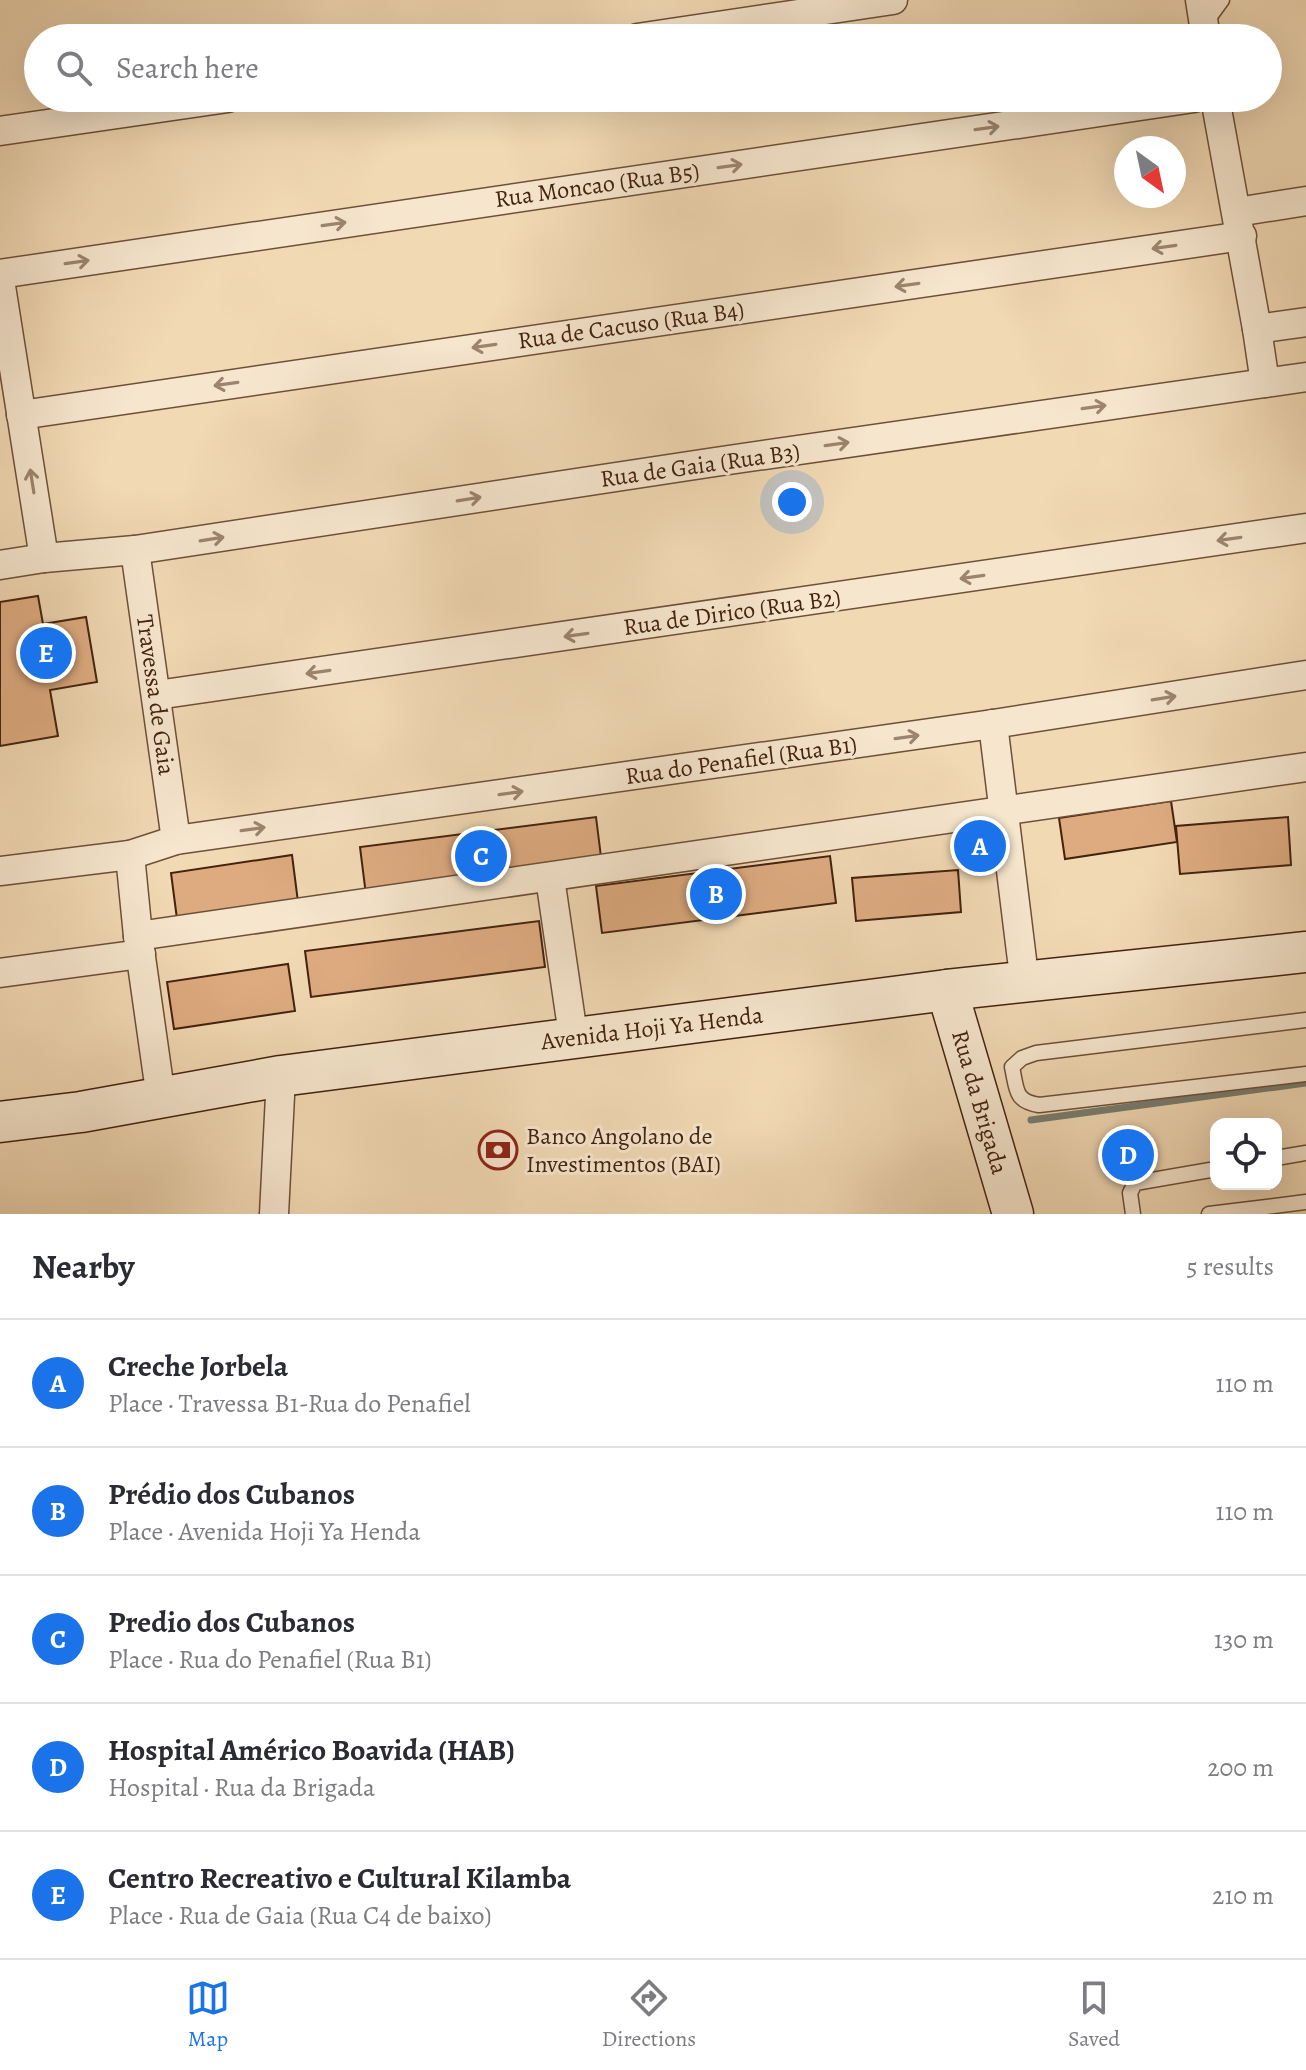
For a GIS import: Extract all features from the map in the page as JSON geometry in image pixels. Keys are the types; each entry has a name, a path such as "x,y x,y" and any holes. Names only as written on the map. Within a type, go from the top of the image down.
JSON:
{"main road":[{"name":"Avenida Hoji Ya Henda","path":"0,1095 158,1077 1022,960 1306,925"},
{"name":"Avenida Hoji Ya Henda","path":"0,1122 81,1112 281,1076 947,990 1306,952"},
{"name":"Rua da Brigada","path":"947,990 1013,1214"}],"street":[{"path":"731,24 893,0"},
{"path":"0,131 131,112"},
{"name":"Rua Moncao (Rua B5)","path":"0,274 1099,112"},
{"path":"1218,112 1265,383"},
{"name":"Rua de Cacuso (Rua B4)","path":"21,415 1239,224 1306,201"},
{"path":"0,280 44,558"},
{"path":"1257,329 1306,322"},
{"name":"Rua de Gaia (Rua B3)","path":"0,565 135,550 1306,377"},
{"name":"Rua de Dirico (Rua B2)","path":"157,695 1306,528"},
{"name":"Travessa de Gaia","path":"135,550 176,840"},
{"name":"Rua do Penafiel (Rua B1)","path":"0,871 130,855 176,840 993,724 1306,675"},
{"path":"993,724 1022,960"},
{"path":"0,973 140,945 550,878 1306,767"},
{"path":"130,855 158,1077"},
{"path":"550,878 571,1021"},
{"path":"274,1214 281,1076"}],"lane":[{"path":"1203,21 1222,0"},
{"path":"1306,1020 1036,1053 1022,1058 1012,1067 1018,1096 1026,1103 1039,1105 1306,1074"},
{"path":"1282,1157 1306,1153"},
{"path":"1133,1214 1130,1193 1135,1183 1210,1170"},
{"path":"1209,1214 1306,1202"}],"building":[{"path":"38,596 43,624 86,617 97,682 50,690 58,736 0,746 0,602"},
{"path":"1171,801 1177,842 1065,859 1059,818"},
{"path":"596,817 602,865 366,895 360,847"},
{"path":"1288,817 1291,865 1180,874 1176,826"},
{"path":"994,834 997,856 965,859 963,837"},
{"path":"292,855 298,902 177,919 171,873"},
{"path":"830,856 836,903 602,933 596,886"},
{"path":"958,870 961,912 856,921 852,878"},
{"path":"539,921 545,967 311,997 305,951"},
{"path":"288,964 295,1011 174,1029 167,982"}],"waterway":[{"path":"1031,1120 1306,1083"}],"place":[{"name":"Centro Recreativo e Cultural Kilamba","path":"46,653"},
{"name":"Creche Jorbela","path":"980,846"},
{"name":"Predio dos Cubanos","path":"481,856"},
{"name":"Prédio dos Cubanos","path":"716,894"},
{"name":"Banco Angolano de Investimentos (BAI)","path":"498,1150"},
{"name":"Hospital Américo Boavida (HAB)","path":"1128,1155"}]}
